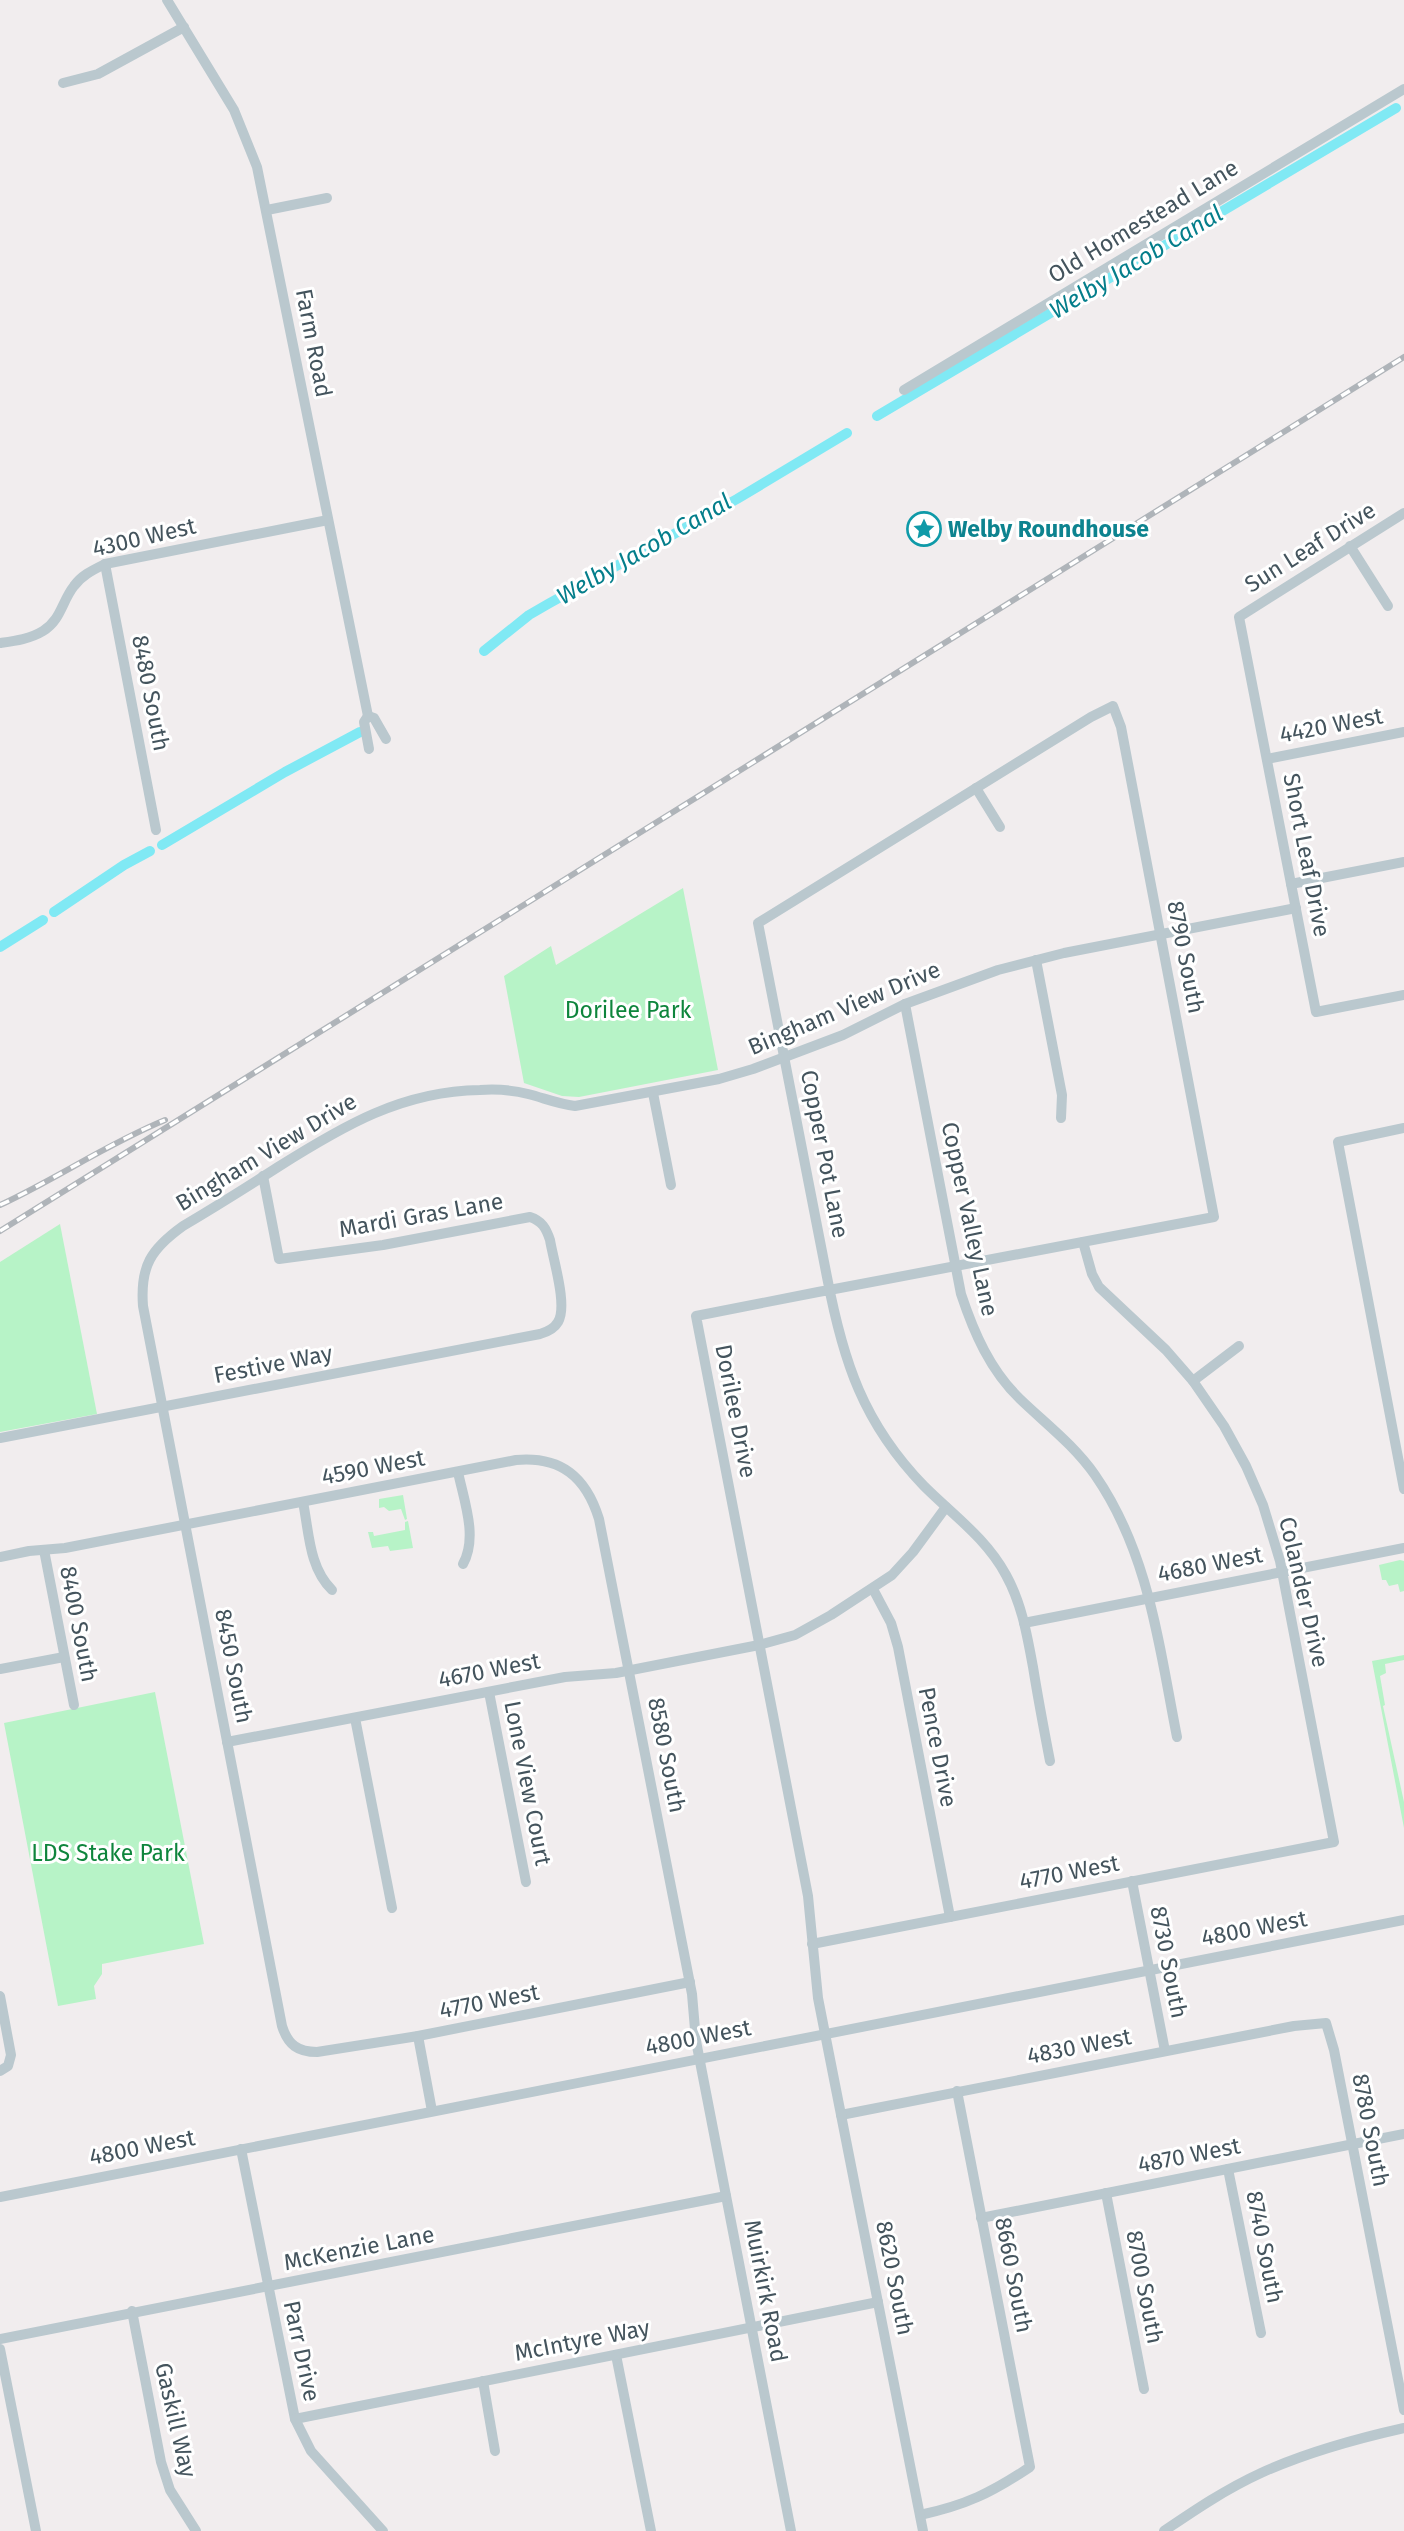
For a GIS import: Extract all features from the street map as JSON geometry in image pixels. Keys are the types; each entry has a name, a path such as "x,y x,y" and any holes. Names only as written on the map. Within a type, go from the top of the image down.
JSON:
{"street":[{"name":"Farm Road","path":"167,0 242,127 257,167 368,715 363,722 369,749"},
{"path":"63,83 98,74 184,27"},
{"name":"Old Homestead Lane","path":"904,390 1404,89"},
{"path":"267,210 327,198"},
{"name":"Sun Leaf Drive","path":"1240,617 1404,513"},
{"name":"4300 West","path":"0,643 25,639 44,631 58,617 72,587 87,572 105,564 328,520"},
{"path":"1350,546 1388,606"},
{"name":"8480 South","path":"105,564 156,830"},
{"name":"Short Leaf Drive","path":"1240,617 1315,1012 1404,995"},
{"name":"Copper Pot Lane","path":"1050,1761 1024,1623 1016,1596 996,1559 974,1532 946,1507 897,1455 868,1410 845,1355 758,923 1113,706"},
{"name":"8790 South","path":"1113,706 1121,727 1214,1217"},
{"path":"368,715 374,718 386,739"},
{"name":"4420 West","path":"1267,759 1404,732"},
{"path":"976,788 1000,827"},
{"path":"1291,884 1404,862"},
{"name":"Bingham View Drive","path":"141,1288 143,1274 150,1258 163,1240 352,1122 381,1109 455,1091 506,1090 575,1106 719,1079 785,1058 843,1035 905,1004 959,982 1035,960 1296,908"},
{"path":"1035,960 1062,1096 1061,1118"},
{"name":"Copper Valley Lane","path":"905,1004 961,1294 974,1334 994,1368 1019,1398 1067,1441 1094,1473 1116,1509 1133,1546 1149,1597 1177,1737"},
{"path":"653,1093 671,1185"},
{"path":"1404,1128 1338,1142 1404,1489"},
{"name":"Mardi Gras Lane","path":"263,1176 279,1259 397,1242 530,1217 538,1220 547,1232 562,1304 562,1314 553,1328"},
{"name":"Dorilee Drive","path":"826,2033 818,1998 808,1896 696,1316 1214,1217"},
{"name":"Colander Drive","path":"1083,1242 1092,1274 1099,1287 1166,1350 1193,1381 1224,1426 1246,1466 1270,1526 1282,1572 1334,1842"},
{"name":"8450 South","path":"141,1288 282,2026 285,2035 296,2048"},
{"name":"Festive Way","path":"0,1438 540,1334 553,1328"},
{"path":"1193,1381 1239,1346"},
{"name":"4590 West","path":"0,1557 531,1459 548,1461 567,1470"},
{"name":"8580 South","path":"567,1470 586,1488 599,1519 690,1982 699,2059"},
{"path":"458,1472 471,1539 463,1564"},
{"path":"303,1502 316,1569 332,1590"},
{"name":"4670 West","path":"227,1742 565,1677 629,1671 784,1639 873,1589 904,1563 946,1507"},
{"name":"4680 West","path":"1024,1623 1404,1548"},
{"name":"8400 South","path":"44,1550 74,1705"},
{"name":"Pence Drive","path":"873,1589 891,1623 898,1647 950,1917"},
{"path":"0,1669 65,1657"},
{"name":"Lone View Court","path":"489,1692 526,1882"},
{"path":"355,1718 392,1908"},
{"name":"4770 West","path":"812,1944 1334,1842"},
{"name":"8730 South","path":"1132,1881 1165,2051"},
{"name":"4800 West","path":"0,2197 1404,1920"},
{"name":"4770 West","path":"296,2048 317,2052 418,2036 690,1982"},
{"path":"0,1996 11,2055 8,2066 0,2071"},
{"name":"4830 West","path":"841,2115 1294,2026 1326,2023"},
{"name":"8780 South","path":"1326,2023 1334,2050 1404,2410"},
{"name":"8620 South","path":"826,2033 923,2531"},
{"path":"418,2036 432,2111"},
{"name":"Muirkirk Road","path":"699,2059 791,2531"},
{"name":"8660 South","path":"920,2515 974,2500 1030,2467 957,2091"},
{"name":"4870 West","path":"981,2218 1404,2134"},
{"name":"Parr Drive","path":"241,2150 295,2419 311,2451 383,2531"},
{"name":"8740 South","path":"1228,2169 1261,2333"},
{"name":"8700 South","path":"1106,2193 1144,2389"},
{"name":"McKenzie Lane","path":"0,2339 726,2196"},
{"name":"McIntyre Way","path":"295,2419 878,2302"},
{"name":"Gaskill Way","path":"132,2311 161,2462 174,2499 195,2531"},
{"path":"0,2349 36,2531"},
{"path":"616,2355 651,2531"},
{"path":"482,2381 495,2451"},
{"path":"1164,2531 1260,2473 1340,2443 1404,2428"}],"green space":[{"name":"Dorilee Park","path":"683,888 718,1070 579,1097 562,1096 524,1083 504,976 551,946 556,965"},
{"path":"60,1224 97,1414 0,1432 0,1262"},
{"path":"403,1495 407,1519 405,1520 401,1509 389,1511 384,1507 379,1508 379,1499"},
{"path":"408,1521 413,1548 390,1551 388,1546 372,1548 368,1532 373,1532 374,1536 405,1530 405,1522"},
{"path":"1404,1561 1404,1591 1400,1592 1398,1584 1389,1586 1386,1580 1382,1580 1379,1565"},
{"path":"1404,1655 1404,1660 1385,1664 1386,1673 1380,1676 1383,1706 1404,1802 1404,1828 1372,1661"},
{"name":"LDS Stake Park","path":"155,1692 204,1944 102,1964 102,1974 94,1986 96,1999 58,2006 4,1723"}],"waterway":[{"name":"Welby Jacob Canal","path":"877,416 1396,108"},
{"name":"Welby Jacob Canal","path":"484,651 529,615 737,499 847,433"},
{"name":"Welby Jacob Canal","path":"162,845 285,772 360,732"},
{"name":"Welby Jacob Canal","path":"54,912 124,865 150,851"},
{"name":"Welby Jacob Canal","path":"0,947 43,920"}],"railway":[{"path":"0,1231 1404,357"},
{"path":"0,1205 165,1120"}],"place":[{"name":"Welby Roundhouse","path":"924,529"}]}
